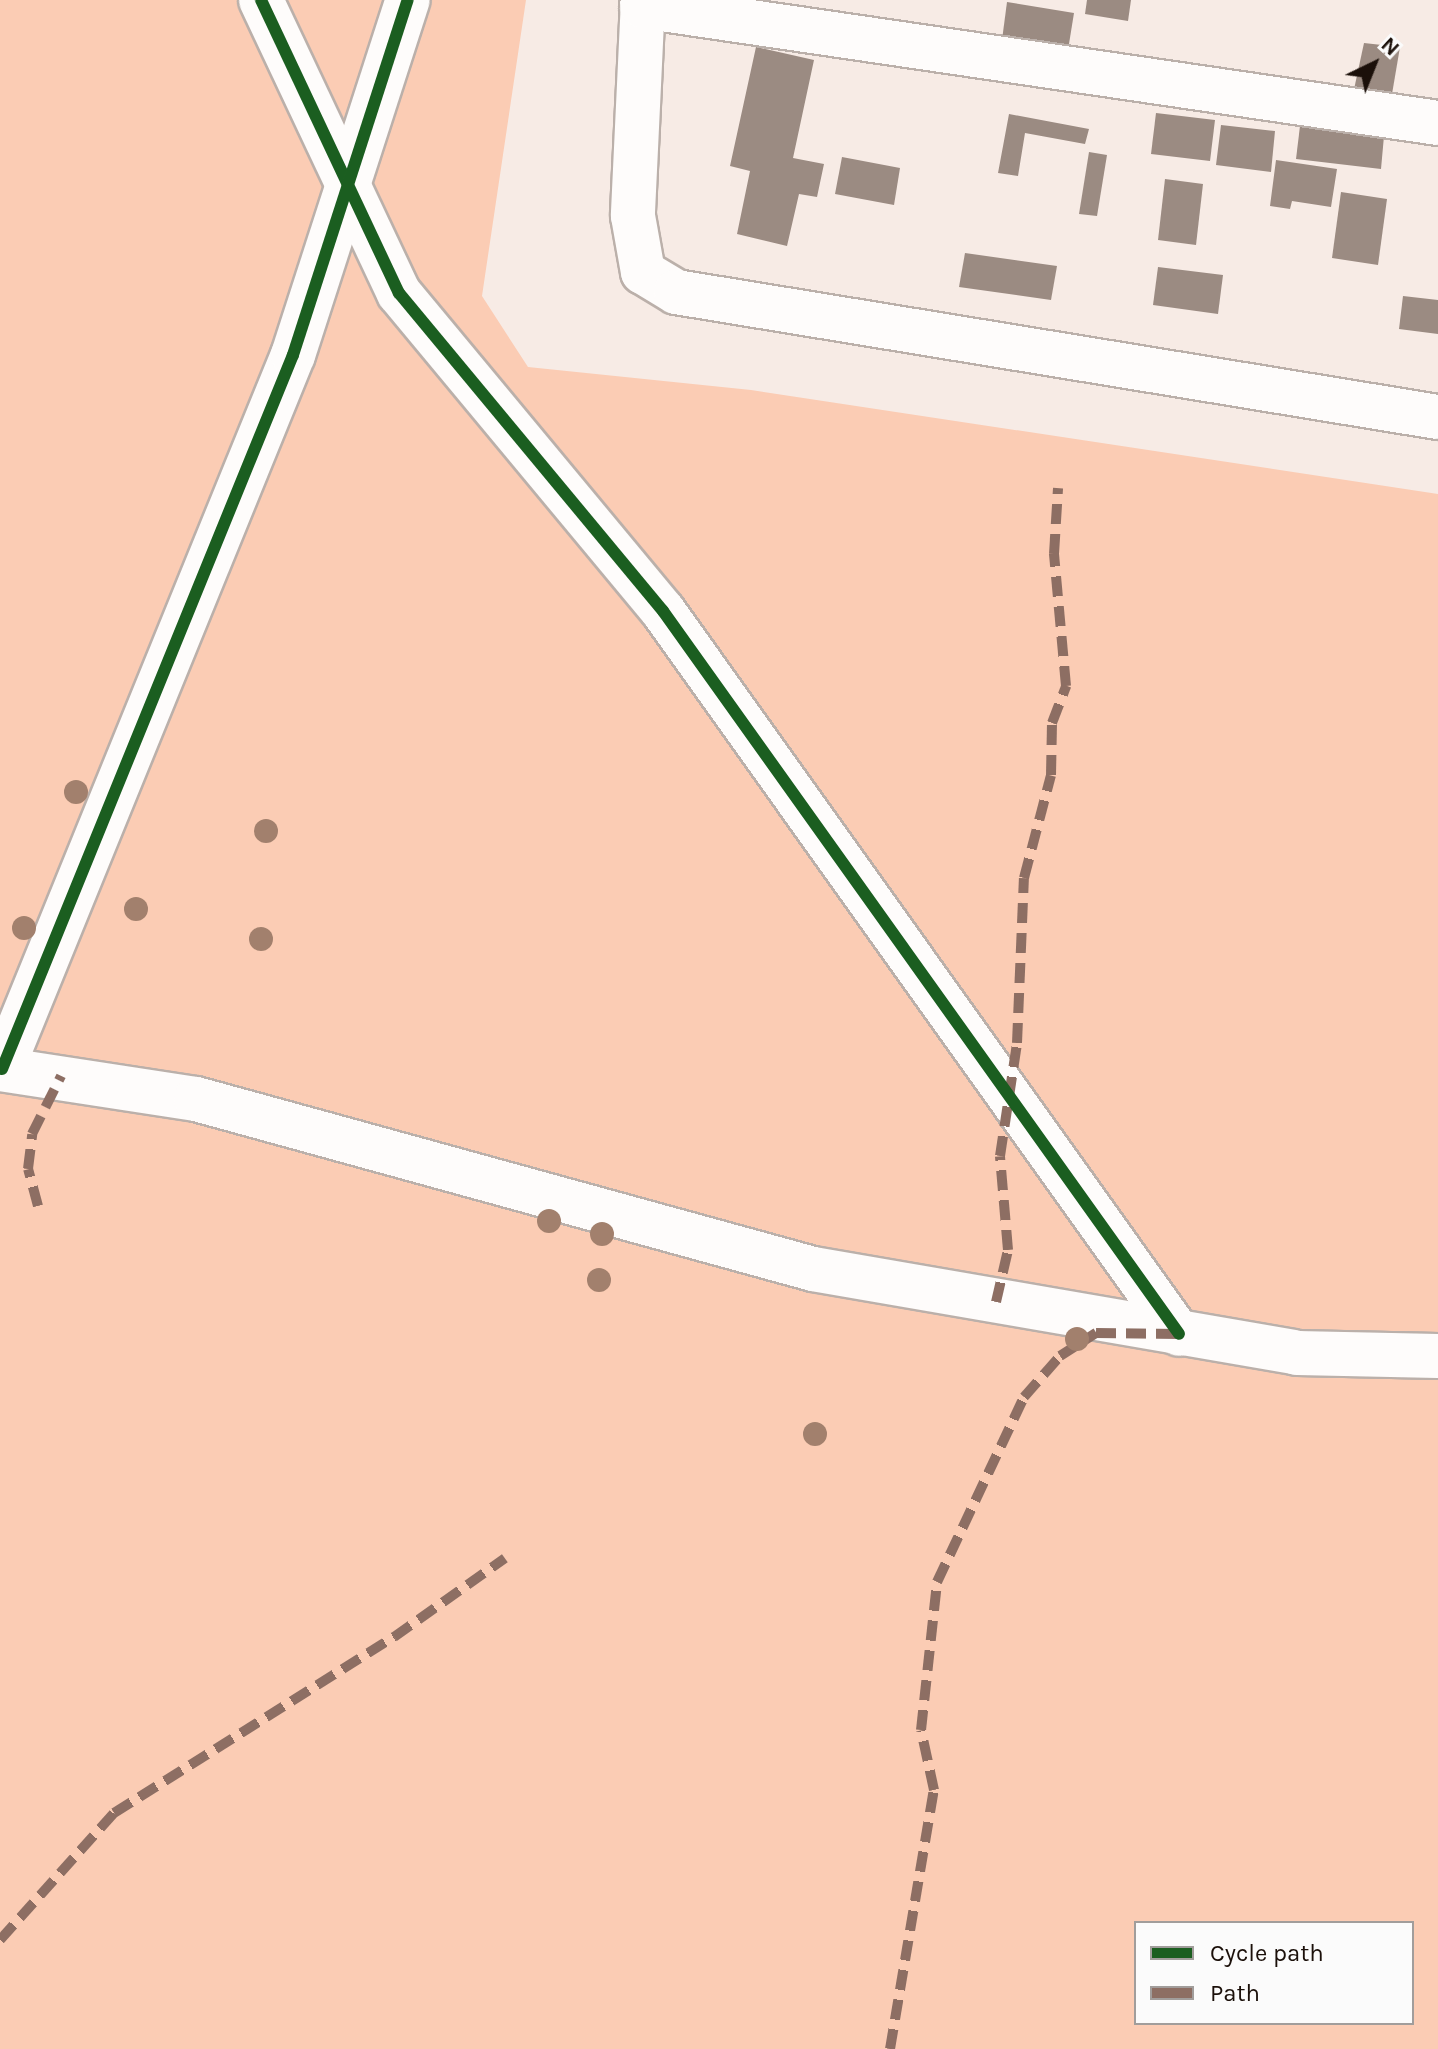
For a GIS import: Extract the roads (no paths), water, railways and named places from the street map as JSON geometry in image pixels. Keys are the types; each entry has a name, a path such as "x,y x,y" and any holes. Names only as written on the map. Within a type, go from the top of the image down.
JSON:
{"street":[{"path":"261,0 399,293 663,611 1179,1334"},
{"path":"408,0 348,187 212,568 1,1069 196,1099 813,1269 1179,1334 1318,1355 1438,1356"},
{"path":"1438,123 642,3 633,216 643,272 676,292 1438,417"}]}
